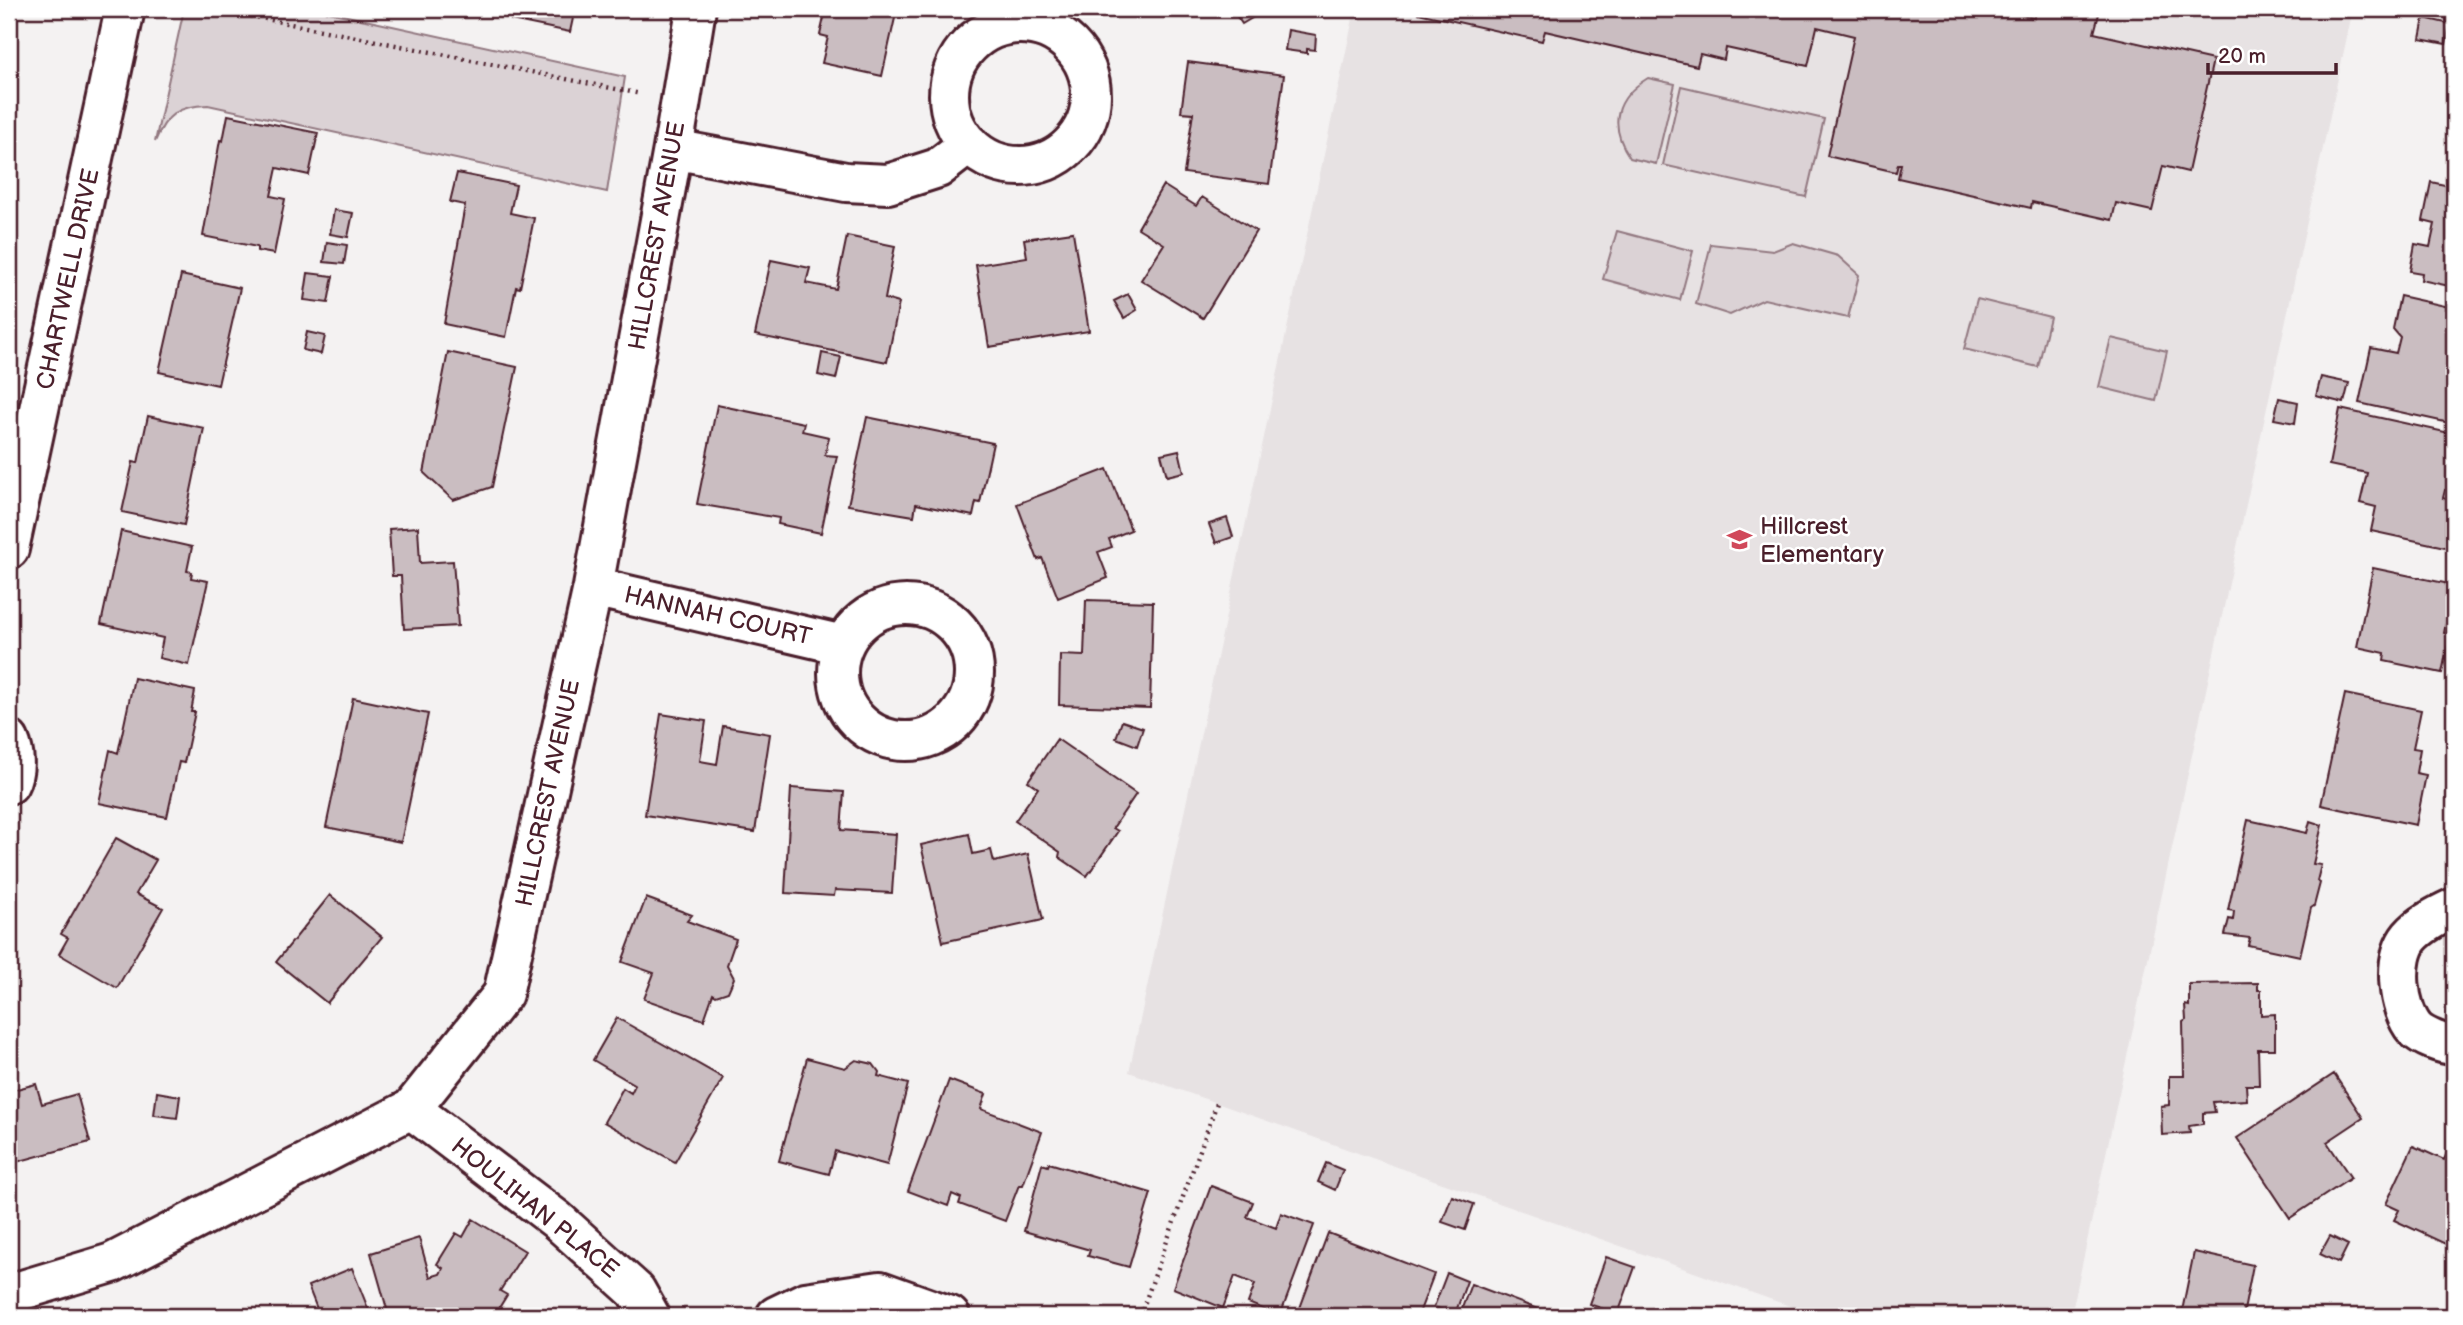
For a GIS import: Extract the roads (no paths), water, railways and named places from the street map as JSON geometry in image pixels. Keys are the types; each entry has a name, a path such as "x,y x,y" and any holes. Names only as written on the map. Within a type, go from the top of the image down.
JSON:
{"street":[{"name":"CHARTWELL DRIVE","path":"9,549 125,9"},
{"name":"HILLCREST AVENUE","path":"9,1294 112,1264 411,1109 503,994 593,587 673,149 695,9"},
{"path":"673,149 846,182 888,184 938,168 969,144"},
{"name":"HANNAH COURT","path":"593,587 843,645"},
{"path":"9,740 14,760 9,784"},
{"path":"2454,908 2434,917 2408,938 2399,963 2400,998 2416,1030 2445,1045 2454,1045"},
{"name":"HOULIHAN PLACE","path":"411,1109 557,1220 636,1291 650,1316"},
{"path":"776,1316 805,1302 880,1291 950,1316"}],"place":[{"name":"Hillcrest Elementary","path":"1740,540"}]}
